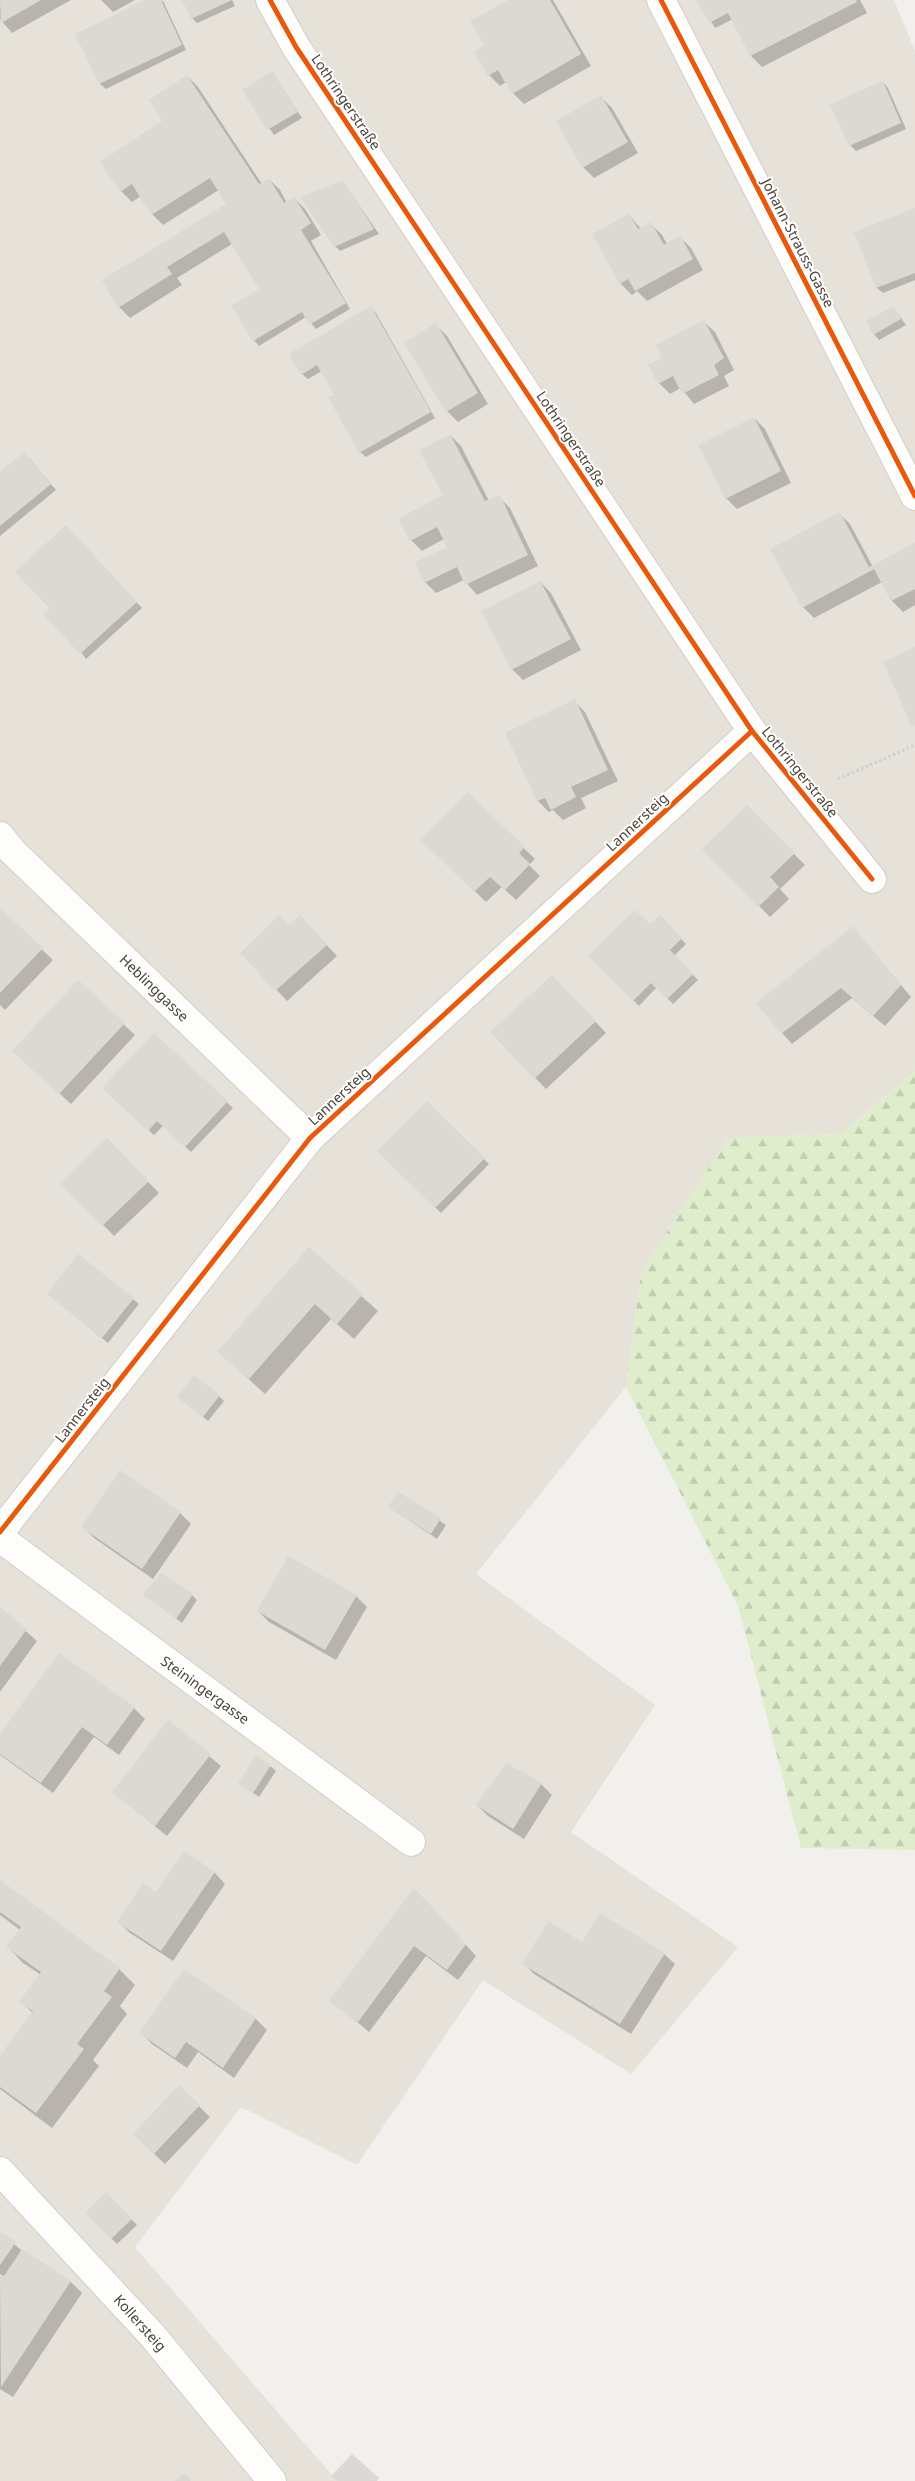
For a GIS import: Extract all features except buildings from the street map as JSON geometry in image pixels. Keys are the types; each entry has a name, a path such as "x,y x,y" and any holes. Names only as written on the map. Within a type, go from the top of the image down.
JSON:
{"street":[{"name":"Lothringerstraße","path":"270,0 296,48 752,731 872,879"},
{"name":"Johann-Strauss-Gasse","path":"662,0 915,496"},
{"name":"Lannersteig","path":"0,1532 310,1138 752,731"},
{"name":"Heblinggasse","path":"0,836 12,851 310,1138"},
{"name":"Steiningergasse","path":"0,1538 411,1842"},
{"name":"Kollersteig","path":"0,2172 152,2335 272,2481"}],"path":[{"path":"804,794 915,746"}],"shaded area":[{"path":"0,0 894,0 915,51 915,1071 840,1134 728,1138 641,1273 626,1387 476,1574 655,1705 571,1832 738,1947 631,2074 483,1980 357,2165 241,2107 135,2247 337,2481 0,2481"}],"green space":[{"path":"915,1071 915,1850 801,1848 738,1606 626,1387 641,1273 728,1138 840,1134"}],"cycle path":[{"path":"270,0 296,47 752,731 872,879"},
{"path":"661,0 915,496"},
{"path":"0,1532 310,1138 752,731"}]}
